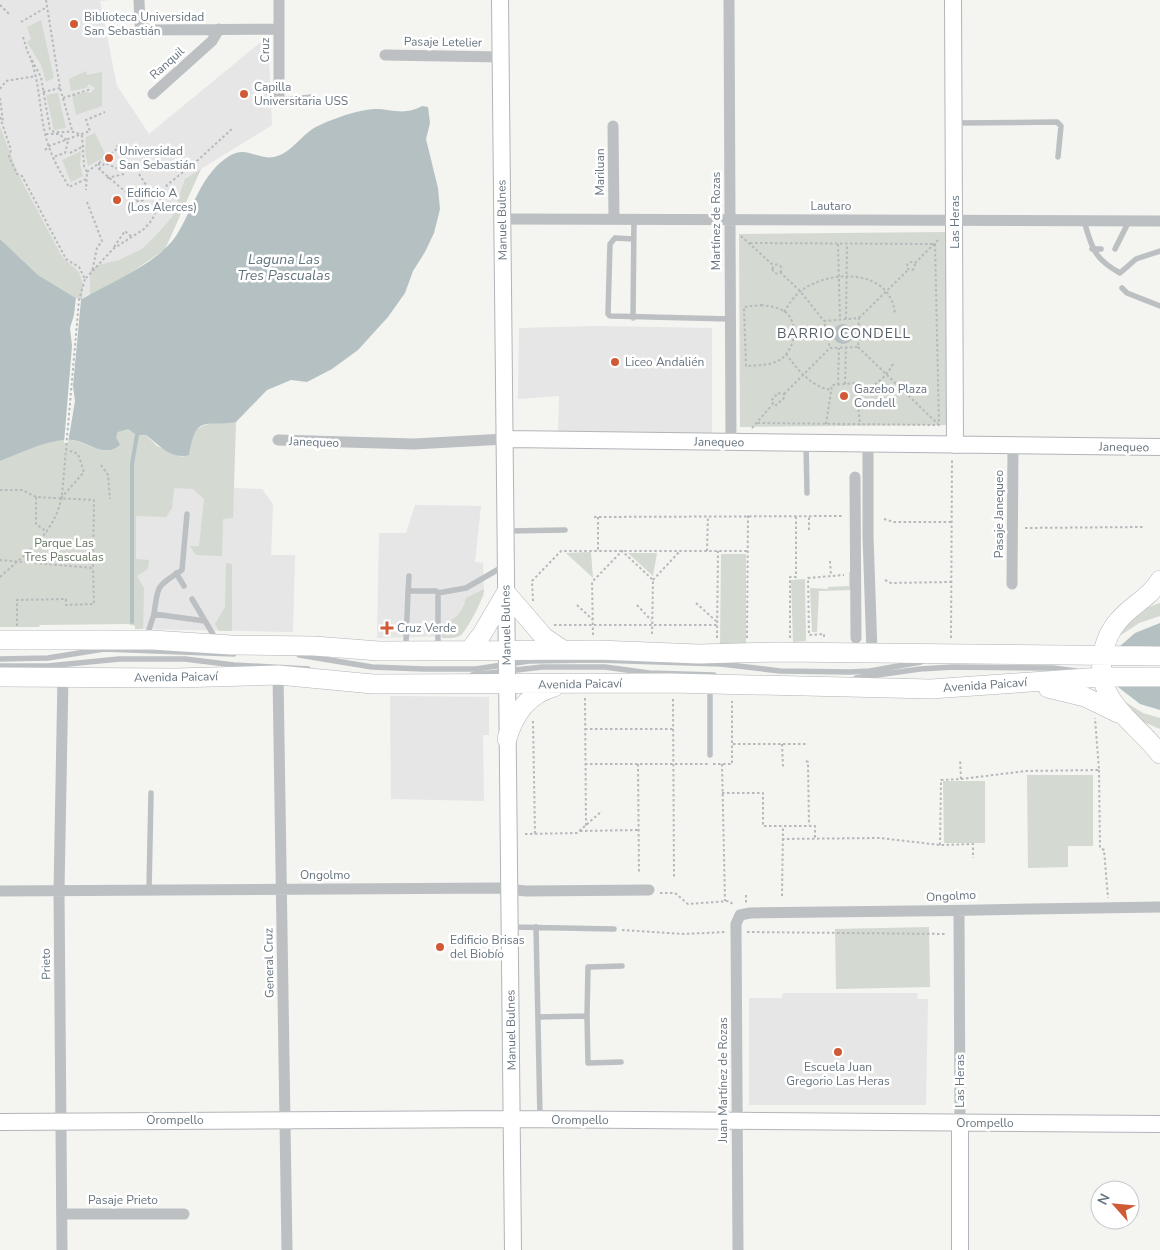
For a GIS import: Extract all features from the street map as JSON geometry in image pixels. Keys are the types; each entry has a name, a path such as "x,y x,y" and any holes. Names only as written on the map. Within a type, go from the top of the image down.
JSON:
{"main road":[{"path":"1160,580 1152,593 1126,612 1112,629 1102,656 1102,677 1110,700 1160,754"},
{"path":"469,651 482,634 506,593 544,637 563,650"},
{"path":"1138,604 1160,595"},
{"name":"Avenida Paicaví","path":"0,640 146,640 220,645 314,646 404,646 436,641 469,651 507,668 562,685 717,679 931,688 1005,685 1102,677 1160,677"},
{"name":"Avenida Paicaví","path":"0,677 278,675 373,684 507,668 563,650 699,654 872,652 1160,656"},
{"path":"507,738 514,720 527,701 539,693 562,685"},
{"path":"1005,685 1059,689 1092,699 1123,716"},
{"path":"1138,729 1160,738"}],"street":[{"name":"Ranquil","path":"139,0 140,24 145,29 279,28"},
{"name":"Cruz","path":"279,0 279,100"},
{"name":"Manuel Bulnes","path":"500,0 513,1250"},
{"name":"Martínez de Rozas","path":"729,0 731,442"},
{"name":"Las Heras","path":"953,0 955,220 954,445"},
{"name":"Ranquil","path":"153,94 212,41 219,29"},
{"name":"Pasaje Letelier","path":"385,55 501,57"},
{"name":"Mariluan","path":"613,126 614,219"},
{"name":"Lautaro","path":"502,219 1160,221"},
{"name":"Janequeo","path":"278,440 414,444 505,439 1160,447"},
{"path":"868,444 868,536 872,652"},
{"name":"Pasaje Janequeo","path":"1012,445 1012,584"},
{"path":"856,477 856,638"},
{"name":"General Cruz","path":"278,675 287,1250"},
{"name":"Prieto","path":"62,1250 59,890 63,677"},
{"name":"Ongolmo","path":"0,891 282,889 650,890"},
{"name":"Ongolmo","path":"743,913 959,912 979,908 1160,907"},
{"name":"Las Heras","path":"959,912 960,1250"},
{"name":"Juan Martínez de Rozas","path":"738,1250 736,920 743,913"},
{"name":"Orompello","path":"0,1122 540,1119 1160,1124"},
{"name":"Pasaje Prieto","path":"62,1214 184,1214"}],"lane":[{"path":"279,100 312,97"},
{"path":"954,123 1057,122 1061,126 1058,157"},
{"path":"633,318 634,219"},
{"path":"1084,221 1092,249 1103,263 1120,273 1136,259 1160,251"},
{"path":"1115,249 1129,221"},
{"path":"633,239 615,238 610,244 608,314 614,317 633,318 730,319"},
{"path":"1092,249 1101,249"},
{"path":"1122,288 1127,293 1160,306"},
{"path":"806,443 807,493"},
{"path":"146,640 154,614 157,590 160,583 182,570 187,514"},
{"path":"506,531 565,530"},
{"path":"408,593 410,591 436,590 438,593 466,588 506,565"},
{"path":"176,574 184,586"},
{"path":"404,646 410,602 408,593 409,576"},
{"path":"436,641 434,613 438,593"},
{"path":"192,599 220,645"},
{"path":"154,614 205,621"},
{"path":"0,659 48,658 104,649 242,654"},
{"path":"292,654 379,668 605,667 717,679 710,755"},
{"path":"409,676 462,676 542,660 721,664 769,670 850,672 870,671 929,661 1077,662 1102,656"},
{"path":"0,666 48,666 120,659 185,659 234,665 317,670"},
{"path":"733,677 776,682 863,678 920,669 953,667 1053,668 1102,677"},
{"path":"149,890 150,793"},
{"path":"510,926 614,929"},
{"path":"536,927 540,1119"},
{"path":"621,1062 588,1063 587,1016 588,968 622,966"},
{"path":"538,1017 587,1016"}],"path":[{"path":"46,0 60,88 72,130"},
{"path":"0,5 9,14"},
{"path":"21,22 47,7"},
{"path":"23,37 36,76 46,134 53,157 69,187 86,179"},
{"path":"28,53 41,77 50,130 59,132 72,130 82,136 84,166 87,172 86,190"},
{"path":"0,89 6,81 36,76"},
{"path":"43,92 60,88"},
{"path":"63,98 91,89"},
{"path":"0,98 3,123"},
{"path":"44,150 49,146 82,136 90,131 86,120 105,112"},
{"path":"0,117 12,150 9,157 16,174 22,176 66,259 79,267 85,279 79,300 58,514 47,532 0,578"},
{"path":"113,248 133,238 152,220 161,194 167,185 198,160 232,128"},
{"path":"46,134 59,134 68,141"},
{"path":"53,157 65,153 68,141"},
{"path":"87,172 118,148 117,145"},
{"path":"70,153 84,146"},
{"path":"139,166 149,156 157,152"},
{"path":"99,163 99,169 136,200"},
{"path":"99,169 105,163 124,172 108,177"},
{"path":"139,174 148,188 161,194"},
{"path":"87,202 102,241 96,248 92,275"},
{"path":"730,220 739,234 773,265 778,265 780,272 800,292 824,321 830,348"},
{"path":"824,321 859,318 909,269 914,268 915,263 935,244 955,220"},
{"path":"85,279 92,275 125,231 133,238"},
{"path":"750,243 935,244"},
{"path":"838,244 840,320"},
{"path":"846,319 847,244"},
{"path":"935,244 939,425"},
{"path":"909,269 910,262 915,263"},
{"path":"773,265 772,268 775,273 780,272"},
{"path":"784,312 800,292 819,280 846,276 867,279 886,292 893,302 896,314"},
{"path":"771,306 784,312 789,317 794,332 786,354 775,362 746,366 744,307 771,306"},
{"path":"859,318 858,347 939,425 954,445 952,458 951,653"},
{"path":"772,405 776,406 781,403 784,394 830,348 858,347"},
{"path":"838,385 839,348"},
{"path":"845,384 846,348"},
{"path":"786,354 803,375 818,386 831,390"},
{"path":"856,391 872,386 886,374 894,362"},
{"path":"826,424 832,385 856,384 860,425"},
{"path":"731,442 754,426 772,405 771,401 778,393 784,394"},
{"path":"755,423 939,425"},
{"path":"61,498 84,472 78,454 65,449"},
{"path":"101,465 108,475 110,499"},
{"path":"0,490 14,489 36,497 94,500 94,604 66,605 66,599 17,600 17,631"},
{"path":"36,497 36,524 47,532"},
{"path":"594,517 708,515 856,516"},
{"path":"707,551 708,515"},
{"path":"747,643 748,515"},
{"path":"790,643 790,577 796,577 796,515"},
{"path":"809,515 809,530"},
{"path":"598,517 598,551"},
{"path":"884,519 894,522 952,522"},
{"path":"1012,528 1144,528"},
{"path":"533,607 532,580 561,551 747,551"},
{"path":"622,551 653,580"},
{"path":"593,643 592,582 622,551"},
{"path":"652,643 653,580 680,551"},
{"path":"717,643 718,551"},
{"path":"0,560 16,563 93,568"},
{"path":"830,561 831,576"},
{"path":"821,634 809,635 808,578 845,575"},
{"path":"885,580 891,583 952,582"},
{"path":"696,603 716,621"},
{"path":"577,605 593,620"},
{"path":"637,606 652,620"},
{"path":"552,625 717,625"},
{"path":"673,693 674,877"},
{"path":"585,694 586,826"},
{"path":"585,764 732,764 732,695"},
{"path":"1092,699 1098,770 1100,848 1104,850 1108,907"},
{"path":"533,721 535,834"},
{"path":"585,730 673,729"},
{"path":"732,744 806,744"},
{"path":"782,744 783,767"},
{"path":"960,759 961,779"},
{"path":"806,760 808,762 809,826"},
{"path":"638,764 639,874"},
{"path":"722,764 725,901"},
{"path":"940,845 941,780 1026,770 1098,770"},
{"path":"722,793 763,793 764,826 815,826 815,839"},
{"path":"525,834 577,833 602,811"},
{"path":"782,826 782,896"},
{"path":"580,830 639,830"},
{"path":"782,839 880,838 940,845 973,844 973,858"},
{"path":"650,890 675,893 688,904 729,901 743,913"},
{"path":"614,929 684,934 736,932 936,935 959,932"}],"shaded area":[{"name":"Universidad San Sebastián","path":"0,0 110,0 100,1 117,86 149,134 268,36 272,125 201,169 165,249 79,300 38,275 0,239"},
{"name":"Liceo Andalién","path":"597,326 712,328 712,435 558,435 559,396 518,399 519,328"},
{"path":"136,462 233,464 233,488 262,489 273,504 271,555 295,555 293,632 135,629"},
{"path":"415,505 481,506 475,562 483,563 484,595 459,636 377,638 379,533 406,533"},
{"path":"390,696 489,697 489,735 483,735 484,801 391,799"},
{"name":"Escuela Juan Gregorio Las Heras","path":"783,993 918,993 917,999 928,999 926,1105 749,1105 749,998 782,998"}],"green space":[{"path":"41,20 54,78 46,82 41,65 27,42 31,39 27,27"},
{"path":"86,71 87,75 102,72 102,106 76,115 72,95 91,93 95,88 89,84 86,88 71,91 69,79"},
{"path":"58,93 66,128 54,130 46,95"},
{"path":"0,127 19,176 62,257 79,272 83,284 82,299 79,300 38,275 0,239"},
{"path":"95,133 106,156 88,166 85,152 86,137"},
{"path":"81,151 80,165 83,176 71,182 62,160"},
{"path":"201,169 165,249 125,277 90,295 90,270 98,265 119,260 142,249 172,217 185,179"},
{"path":"946,232 947,425 740,427 739,234"},
{"name":"Parque Las Tres Pascualas","path":"218,422 236,422 233,518 223,519 222,556 196,555 190,546 199,546 204,499 193,489 174,488 172,508 166,517 136,516 136,559 149,560 148,569 137,576 144,588 143,629 135,629 135,626 128,624 0,627 0,461 35,447 62,440 76,441 109,451 115,436 124,429 131,430 139,435 146,435 157,446 183,457 194,432 202,426"},
{"path":"591,552 593,578 566,553"},
{"path":"628,553 657,553 653,576"},
{"path":"721,554 746,554 746,646 720,645"},
{"path":"226,563 232,564 232,631 219,631 215,624 225,607"},
{"path":"849,572 853,572 853,590 819,591 817,632 812,632 810,588 828,589 828,587 849,586"},
{"path":"805,579 806,641 793,642 791,580"},
{"path":"484,589 475,613 461,635 454,638 442,638 442,624 458,615 463,608 466,598"},
{"path":"1160,603 1160,616 1139,623 1118,637 1135,616 1147,608"},
{"path":"1122,700 1143,713 1160,718 1160,729 1141,721"},
{"path":"1027,775 1093,775 1093,846 1068,846 1068,867 1028,868"},
{"path":"943,781 985,781 985,843 944,843"},
{"path":"929,927 930,987 836,989 835,929"}],"water":[{"name":"Laguna Las Tres Pascualas","path":"422,106 428,107 430,123 426,139 438,188 440,209 434,233 413,271 405,293 388,317 358,350 332,369 307,382 291,380 267,390 236,422 203,425 195,433 189,455 182,456 171,453 160,447 146,435 137,435 128,429 118,432 116,437 120,445 114,449 102,450 79,441 64,440 36,447 0,461 0,239 38,275 79,300 133,272 168,246 182,226 205,181 221,162 231,155 247,152 262,157 274,157 287,151 314,128 339,117 374,109 410,111"},
{"path":"843,324 850,327 853,334 850,341 843,344 836,341 833,334 836,327"},
{"path":"1160,623 1160,647 1119,647 1135,633"},
{"path":"1118,687 1160,687 1160,710 1140,704"}],"pier":[{"path":"76,298 81,300 73,386 75,401 68,443 64,443 72,346 70,328"}],"waterway":[{"path":"132,622 132,464 137,435"}],"place":[{"name":"Biblioteca Universidad San Sebastián","path":"74,24"},
{"name":"Capilla Universitaria USS","path":"244,94"},
{"name":"Universidad San Sebastián","path":"109,158"},
{"name":"Edificio A (Los Alerces)","path":"117,200"},
{"name":"Liceo Andalién","path":"615,362"},
{"name":"Gazebo Plaza Condell","path":"844,396"},
{"name":"Cruz Verde","path":"387,628"},
{"name":"Edificio Brisas del Biobío","path":"440,947"},
{"name":"Escuela Juan Gregorio Las Heras","path":"838,1052"}],"district":[{"name":"BARRIO CONDELL","path":"844,333"}]}
